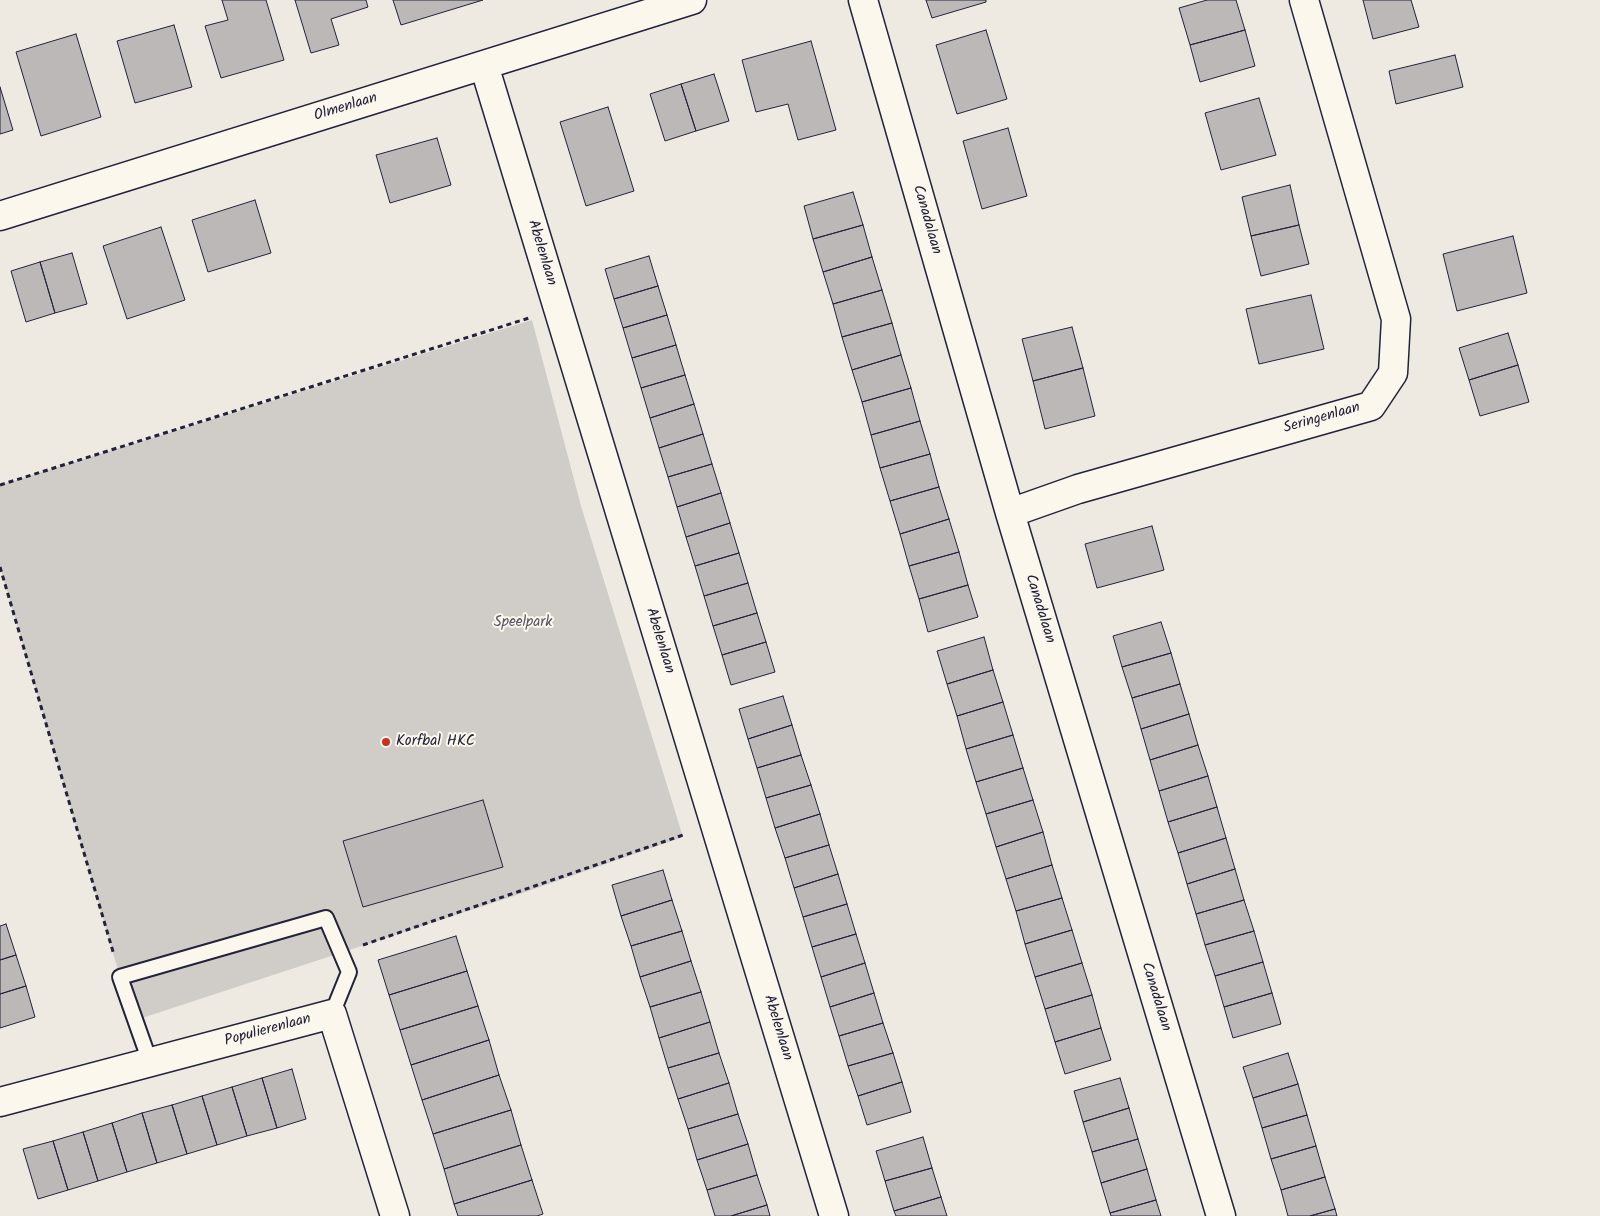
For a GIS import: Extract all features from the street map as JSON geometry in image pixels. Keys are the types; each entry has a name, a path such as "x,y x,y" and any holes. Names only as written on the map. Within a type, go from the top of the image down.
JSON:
{"street":[{"name":"Olmenlaan","path":"0,216 692,0"},
{"name":"Canadalaan","path":"863,0 1010,513 1221,1216"},
{"name":"Seringenlaan","path":"1010,513 1078,489 1371,406 1393,373 1396,319 1304,0"},
{"name":"Abelenlaan","path":"484,65 834,1216"},
{"name":"Populierenlaan","path":"0,1102 332,1014 395,1216"}],"lane":[{"path":"150,1062 120,977 326,918 349,972 332,1014"}],"path":[{"path":"0,485 558,309"},
{"path":"0,567 120,977"},
{"path":"349,972 360,946 715,824"}],"green space":[{"name":"Speelpark","path":"532,320 581,506 683,837 517,895 133,1021 0,567 0,485"}],"building":[{"path":"222,0 266,0 284,60 221,78 205,26 228,20"},
{"path":"295,0 366,0 368,7 331,19 339,45 311,53"},
{"path":"393,0 483,0 401,25"},
{"path":"926,0 986,0 986,2 932,18"},
{"path":"1207,0 1236,0 1245,30 1190,45 1179,8"},
{"path":"1363,0 1411,0 1419,27 1373,39"},
{"path":"174,25 192,87 135,103 117,41"},
{"path":"986,30 1007,99 957,114 936,45"},
{"path":"1245,30 1255,66 1200,82 1190,45"},
{"path":"76,34 101,117 41,136 16,52"},
{"path":"811,41 836,130 798,140 788,104 756,112 742,60"},
{"path":"1455,55 1463,87 1396,104 1389,71"},
{"path":"714,74 729,121 696,131 681,84"},
{"path":"681,84 696,131 665,141 650,94"},
{"path":"0,87 13,130 0,134"},
{"path":"1259,98 1276,155 1221,170 1205,113"},
{"path":"608,107 634,191 586,206 560,122"},
{"path":"1008,128 1027,196 982,209 963,141"},
{"path":"437,138 451,185 390,203 376,155"},
{"path":"1290,185 1299,225 1251,236 1242,197"},
{"path":"853,192 863,225 813,239 804,206"},
{"path":"255,200 271,253 208,272 192,220"},
{"path":"863,225 872,257 823,272 813,239"},
{"path":"1299,225 1309,264 1261,276 1251,236"},
{"path":"161,227 185,300 127,319 103,246"},
{"path":"1513,236 1527,293 1457,311 1443,254"},
{"path":"72,253 87,304 55,313 40,262"},
{"path":"649,256 658,286 614,299 605,269"},
{"path":"872,257 882,290 833,304 823,272"},
{"path":"40,262 55,313 26,322 11,271"},
{"path":"658,286 667,315 623,328 614,299"},
{"path":"882,290 892,323 842,337 833,304"},
{"path":"1311,295 1324,349 1259,364 1246,309"},
{"path":"667,315 676,345 632,358 623,328"},
{"path":"892,323 901,355 852,370 842,337"},
{"path":"1072,327 1083,368 1033,381 1022,339"},
{"path":"1508,333 1518,365 1469,380 1459,348"},
{"path":"676,345 685,375 641,388 632,358"},
{"path":"901,355 911,388 862,402 852,370"},
{"path":"1518,365 1529,402 1480,416 1469,380"},
{"path":"1083,368 1095,416 1045,429 1033,381"},
{"path":"685,375 694,404 650,418 641,388"},
{"path":"911,388 920,421 871,435 862,402"},
{"path":"694,404 703,434 659,448 650,418"},
{"path":"920,421 930,454 880,468 871,435"},
{"path":"703,434 712,464 668,477 659,448"},
{"path":"930,454 939,487 890,501 880,468"},
{"path":"712,464 721,493 677,507 668,477"},
{"path":"939,487 949,519 900,534 890,501"},
{"path":"721,493 730,523 686,537 677,507"},
{"path":"949,519 959,552 909,566 900,534"},
{"path":"730,523 739,553 695,566 686,537"},
{"path":"1152,526 1164,570 1097,588 1085,544"},
{"path":"959,552 968,585 919,599 909,566"},
{"path":"739,553 748,583 704,596 695,566"},
{"path":"748,583 757,613 713,626 704,596"},
{"path":"968,585 978,617 928,632 919,599"},
{"path":"757,613 766,642 722,655 713,626"},
{"path":"1161,622 1171,653 1122,667 1113,636"},
{"path":"984,637 993,670 947,684 937,651"},
{"path":"766,642 775,672 731,685 722,655"},
{"path":"1171,653 1180,684 1132,698 1122,667"},
{"path":"993,670 1003,702 957,716 947,684"},
{"path":"1180,684 1189,714 1141,729 1132,698"},
{"path":"783,696 792,725 748,739 739,709"},
{"path":"1003,702 1013,735 966,749 957,716"},
{"path":"1189,714 1198,745 1150,760 1141,729"},
{"path":"792,725 801,755 757,768 748,739"},
{"path":"1013,735 1023,768 976,782 966,749"},
{"path":"1198,745 1208,776 1159,791 1150,760"},
{"path":"801,755 811,785 766,798 757,768"},
{"path":"1023,768 1033,800 986,814 976,782"},
{"path":"1208,776 1217,807 1168,822 1159,791"},
{"path":"811,785 820,814 775,828 766,798"},
{"path":"483,800 503,867 363,907 343,841"},
{"path":"1033,800 1043,832 996,847 986,814"},
{"path":"1217,807 1226,838 1178,853 1168,822"},
{"path":"820,814 829,845 785,858 775,828"},
{"path":"1043,832 1052,865 1006,879 996,847"},
{"path":"1226,838 1235,869 1187,884 1178,853"},
{"path":"829,845 838,874 794,888 785,858"},
{"path":"1052,865 1062,898 1016,911 1006,879"},
{"path":"1235,869 1244,900 1196,914 1187,884"},
{"path":"663,870 672,900 621,916 612,885"},
{"path":"838,874 847,904 803,917 794,888"},
{"path":"1062,898 1072,930 1025,944 1016,911"},
{"path":"672,900 682,931 631,946 621,916"},
{"path":"1244,900 1254,931 1205,945 1196,914"},
{"path":"847,904 856,934 812,947 803,917"},
{"path":"6,924 16,955 0,960 0,926"},
{"path":"1072,930 1082,963 1035,977 1025,944"},
{"path":"682,931 691,961 640,977 631,946"},
{"path":"1254,931 1263,962 1215,976 1205,945"},
{"path":"856,934 865,963 821,977 812,947"},
{"path":"456,936 467,971 389,995 378,960"},
{"path":"16,955 26,986 0,994 0,960"},
{"path":"691,961 701,992 650,1007 640,977"},
{"path":"1263,962 1272,993 1224,1007 1215,976"},
{"path":"865,963 874,993 830,1007 821,977"},
{"path":"1082,963 1092,995 1045,1009 1035,977"},
{"path":"467,971 478,1006 400,1030 389,995"},
{"path":"26,986 35,1017 0,1028 0,994"},
{"path":"701,992 710,1022 659,1038 650,1007"},
{"path":"874,993 883,1023 839,1036 830,1007"},
{"path":"1272,993 1281,1024 1233,1038 1224,1007"},
{"path":"1092,995 1101,1028 1055,1042 1045,1009"},
{"path":"478,1006 489,1040 411,1065 400,1030"},
{"path":"710,1022 719,1053 668,1068 659,1038"},
{"path":"883,1023 893,1053 848,1066 839,1036"},
{"path":"1101,1028 1111,1060 1065,1074 1055,1042"},
{"path":"489,1040 499,1075 422,1100 411,1065"},
{"path":"719,1053 729,1083 678,1099 668,1068"},
{"path":"893,1053 902,1082 858,1096 848,1066"},
{"path":"1288,1053 1298,1084 1253,1098 1243,1067"},
{"path":"292,1069 306,1119 277,1128 262,1078"},
{"path":"499,1075 511,1110 433,1134 422,1100"},
{"path":"262,1078 277,1128 247,1136 232,1087"},
{"path":"1120,1078 1129,1108 1083,1122 1074,1091"},
{"path":"902,1082 911,1112 867,1125 858,1096"},
{"path":"729,1083 738,1114 688,1129 678,1099"},
{"path":"1298,1084 1307,1115 1262,1128 1253,1098"},
{"path":"232,1087 247,1136 217,1145 202,1096"},
{"path":"202,1096 217,1145 187,1154 172,1105"},
{"path":"172,1105 187,1154 157,1163 142,1113"},
{"path":"1129,1108 1138,1139 1092,1152 1083,1122"},
{"path":"511,1110 521,1145 444,1169 433,1134"},
{"path":"142,1113 157,1163 127,1172 112,1123"},
{"path":"738,1114 748,1144 697,1160 688,1129"},
{"path":"1307,1115 1316,1146 1271,1159 1262,1128"},
{"path":"112,1123 127,1172 98,1181 83,1132"},
{"path":"83,1132 98,1181 68,1190 53,1141"},
{"path":"923,1137 932,1168 885,1181 876,1151"},
{"path":"1138,1139 1147,1169 1101,1183 1092,1152"},
{"path":"53,1141 68,1190 38,1199 23,1149"},
{"path":"748,1144 757,1175 707,1190 697,1160"},
{"path":"521,1145 532,1180 454,1204 444,1169"},
{"path":"1316,1146 1325,1177 1281,1190 1271,1159"},
{"path":"932,1168 941,1197 894,1211 885,1181"},
{"path":"1147,1169 1156,1200 1110,1213 1101,1183"},
{"path":"757,1175 767,1205 731,1216 715,1216 707,1190"},
{"path":"1325,1177 1335,1209 1310,1216 1288,1216 1281,1190"},
{"path":"532,1180 543,1214 537,1216 458,1216 454,1204"},
{"path":"941,1197 947,1216 896,1216 894,1211"},
{"path":"1156,1200 1161,1216 1111,1216 1110,1213"},
{"path":"767,1205 770,1216 731,1216"},
{"path":"1335,1209 1337,1216 1310,1216"}],"place":[{"name":"Korfbal HKC","path":"386,742"}]}
